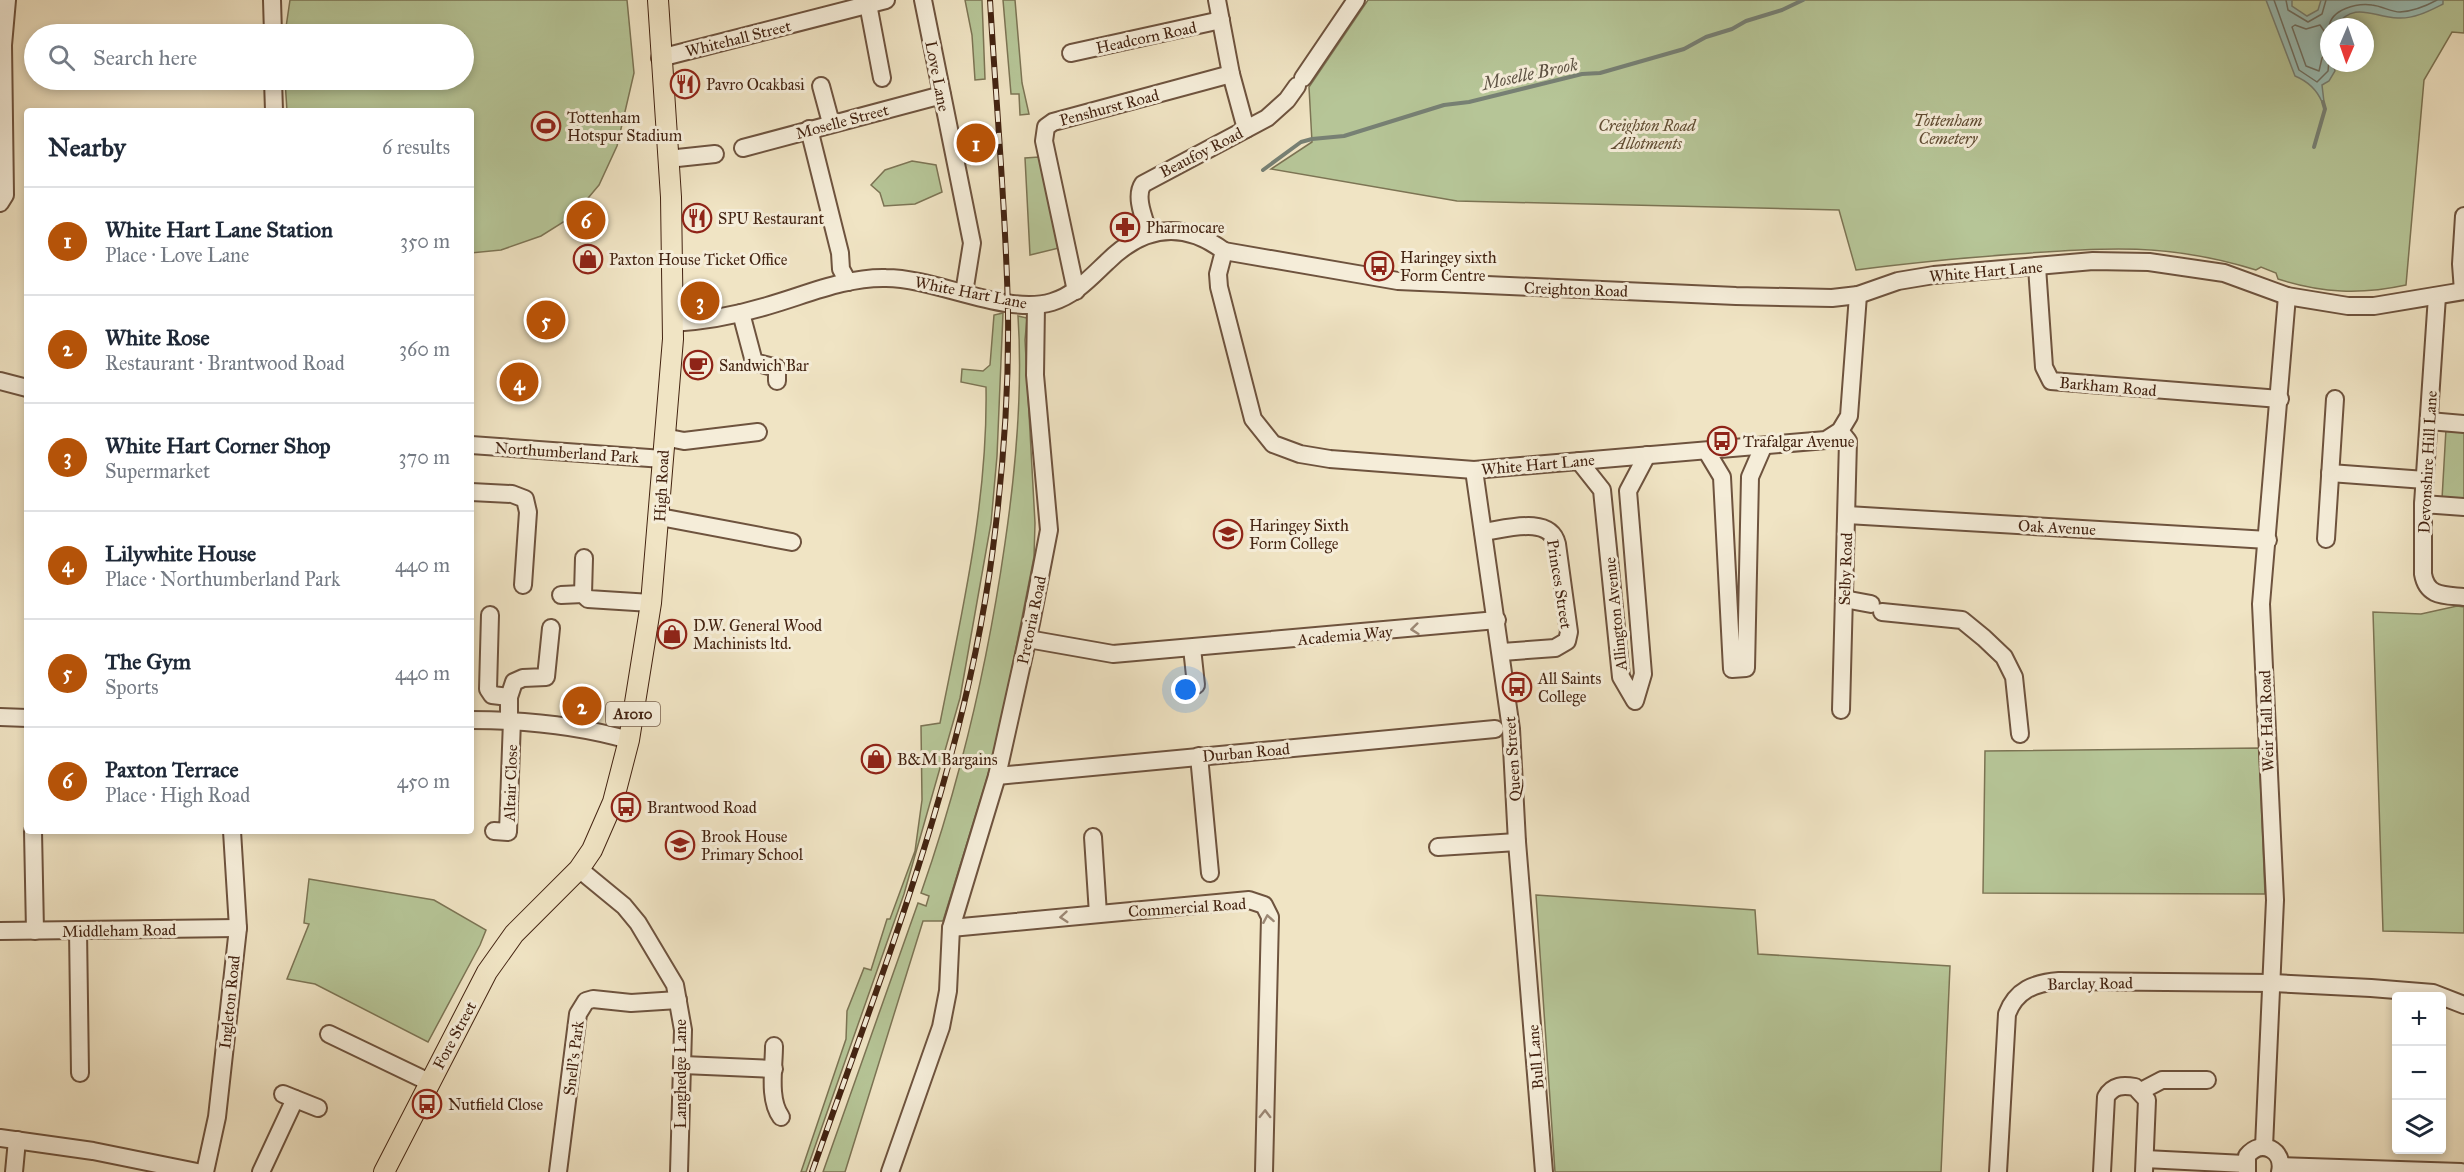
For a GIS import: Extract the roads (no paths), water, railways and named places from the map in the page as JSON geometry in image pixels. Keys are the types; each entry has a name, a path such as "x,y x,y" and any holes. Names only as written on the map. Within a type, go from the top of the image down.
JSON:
{"main road":[{"name":"High Road","path":"514,933 579,869 592,850 613,802 629,740 651,603 660,517 673,323 668,159 658,0"},
{"name":"Fore Street","path":"384,1172 487,972 514,933"}],"street":[{"path":"0,203 5,195 3,45 8,0"},
{"path":"272,0 273,24"},
{"name":"Whitehall Street","path":"660,58 886,0"},
{"name":"Love Lane","path":"922,0 972,243 964,293"},
{"path":"1217,0 1231,74 1246,129"},
{"name":"Beaufoy Road","path":"1149,234 1139,190 1143,184 1277,111 1300,82 1356,0"},
{"path":"868,4 882,78"},
{"name":"Headcorn Road","path":"1071,53 1221,20"},
{"name":"Penshurst Road","path":"1076,291 1044,141 1046,127 1053,122 1231,74"},
{"path":"821,86 831,123"},
{"path":"273,90 274,108"},
{"name":"Moselle Street","path":"742,148 942,95"},
{"path":"809,129 842,269 848,282"},
{"path":"668,159 715,154"},
{"path":"2464,216 2461,264 2464,291"},
{"name":"White Hart Lane","path":"673,323 741,313 848,282 895,278 964,293 1036,304 1054,302 1076,291 1112,257 1149,234 1184,231 1209,240 1224,251 1219,287 1247,401 1258,428 1273,444 1300,454 1330,459 1474,470 1763,447 1826,440 1840,431"},
{"name":"Creighton Road","path":"1224,251 1238,251 1378,278 1449,284 1798,298 1858,295"},
{"name":"White Hart Lane","path":"1858,295 1898,281 1934,275 2092,261 2149,262 2224,273 2287,297 2315,303 2356,306 2464,291"},
{"name":"Barkham Road","path":"2037,267 2044,367 2051,381 2280,399"},
{"path":"1840,431 1849,416 1858,295"},
{"name":"Devonshire Hill Lane","path":"2437,296 2423,504 2423,574 2426,585 2433,593 2464,597"},
{"name":"Weir Hall Road","path":"2264,1147 2275,900 2261,614 2287,297"},
{"name":"Pretoria Road","path":"890,1172 941,1027 948,991 951,928 997,776 1028,639 1048,530 1035,375 1036,304"},
{"path":"741,313 754,362 777,368 777,381"},
{"path":"0,381 24,387"},
{"path":"2326,539 2335,399"},
{"path":"2429,421 2464,424"},
{"name":"Selby Road","path":"1840,431 1848,441 1841,710"},
{"path":"664,437 684,441 758,432"},
{"name":"Northumberland Park","path":"474,445 663,459"},
{"path":"1707,452 1722,477 1732,669 1746,668 1750,477 1763,447"},
{"name":"Allington Avenue","path":"1579,461 1602,490 1621,677 1635,701 1643,674 1628,491 1647,456"},
{"name":"Queen Street","path":"1474,470 1502,652 1513,752 1524,942"},
{"path":"2330,473 2425,480"},
{"path":"474,492 512,494 525,499 528,512 523,585"},
{"path":"2423,504 2464,507"},
{"name":"Oak Avenue","path":"1847,515 2268,540"},
{"path":"660,517 792,542"},
{"name":"Princes Street","path":"1482,532 1535,526 1548,528 1555,535 1557,544 1569,632 1567,641 1555,648 1502,652"},
{"path":"584,558 583,594 588,599 651,603"},
{"path":"561,595 583,594"},
{"path":"1844,599 1877,608 1962,620 2004,657 2014,677 2020,734"},
{"path":"1729,607 1747,606"},
{"path":"1615,610 1638,607"},
{"path":"490,615 488,689 492,695 509,697"},
{"name":"Academia Way","path":"1028,639 1113,654 1497,620"},
{"path":"511,720 509,697 511,686 518,679 546,677 551,628"},
{"path":"1192,648 1196,685"},
{"path":"0,717 24,717"},
{"path":"474,720 511,720 582,728 629,740"},
{"name":"Altair Close","path":"494,831 508,832 511,720"},
{"name":"Durban Road","path":"997,776 1495,729"},
{"path":"1199,756 1210,873"},
{"path":"33,834 35,931"},
{"name":"Ingleton Road","path":"206,1172 217,1118 238,928 232,834"},
{"path":"1093,837 1098,914"},
{"path":"1438,847 1517,842"},
{"name":"Langhedge Lane","path":"579,869 624,906 638,923 675,985 682,1030 683,1065 679,1172"},
{"name":"Commercial Road","path":"951,928 1249,900 1264,905 1270,917 1264,1172"},
{"name":"Middleham Road","path":"0,931 238,928"},
{"path":"78,930 80,1073"},
{"name":"Bull Lane","path":"1524,942 1544,1172"},
{"name":"Barclay Road","path":"1998,1172 2007,1014 2012,1001 2022,992 2034,986 2059,981 2273,983 2433,993 2464,1005"},
{"name":"Snell's Park","path":"558,1172 578,1014 582,1006 592,999 631,1003 678,1000"},
{"path":"329,1034 429,1082"},
{"path":"774,1046 775,1108 781,1117"},
{"path":"683,1065 774,1069"},
{"path":"2141,1091 2162,1080 2207,1080"},
{"path":"2102,1172 2106,1097 2112,1089 2122,1086 2141,1091 2147,1100 2145,1166 2246,1168 2251,1152 2264,1147 2276,1152 2281,1169 2461,1172"},
{"path":"261,1172 289,1096 318,1108"},
{"path":"0,1138 93,1151 197,1172"},
{"path":"14,1172 17,1140"}],"water":[{"path":"2266,0 2292,0 2292,6 2307,16 2318,10 2321,0 2443,0 2443,4 2421,14 2404,18 2357,12 2343,18 2320,18 2320,72 2334,72 2329,81 2322,85 2324,102 2311,86 2295,76"}],"waterway":[{"name":"Moselle Brook","path":"1263,170 1301,142 1344,136 1444,105 1469,102 1582,74 1600,73 1684,49 1706,37 1782,10 1803,0"},
{"path":"2314,147 2325,109 2323,102"}],"railway":[{"path":"812,1172 894,942 942,787 963,708 980,629 993,548 1005,431 1008,313 990,0"}],"place":[{"name":"Pavro Ocakbasi","path":"685,84"},
{"name":"Tottenham Hotspur Stadium","path":"546,126"},
{"name":"White Hart Lane Station","path":"976,143"},
{"name":"SPU Restaurant","path":"697,218"},
{"name":"Paxton Terrace","path":"586,220"},
{"name":"Pharmocare","path":"1125,227"},
{"name":"Paxton House Ticket Office","path":"588,259"},
{"name":"Haringey sixth Form Centre","path":"1379,266"},
{"name":"White Hart Corner Shop","path":"700,301"},
{"name":"The Gym","path":"546,320"},
{"name":"Sandwich Bar","path":"698,365"},
{"name":"Lilywhite House","path":"519,382"},
{"name":"Trafalgar Avenue","path":"1722,441"},
{"name":"Haringey Sixth Form College","path":"1228,534"},
{"name":"D.W. General Wood Machinists ltd.","path":"672,634"},
{"name":"All Saints College","path":"1517,687"},
{"name":"White Rose","path":"582,706"},
{"name":"B&M Bargains","path":"876,759"},
{"name":"Brantwood Road","path":"626,807"},
{"name":"Brook House Primary School","path":"680,845"},
{"name":"Nutfield Close","path":"427,1104"}],"park label":[{"name":"Tottenham Cemetery","path":"1948,129"},
{"name":"Creighton Road Allotments","path":"1647,134"}]}
